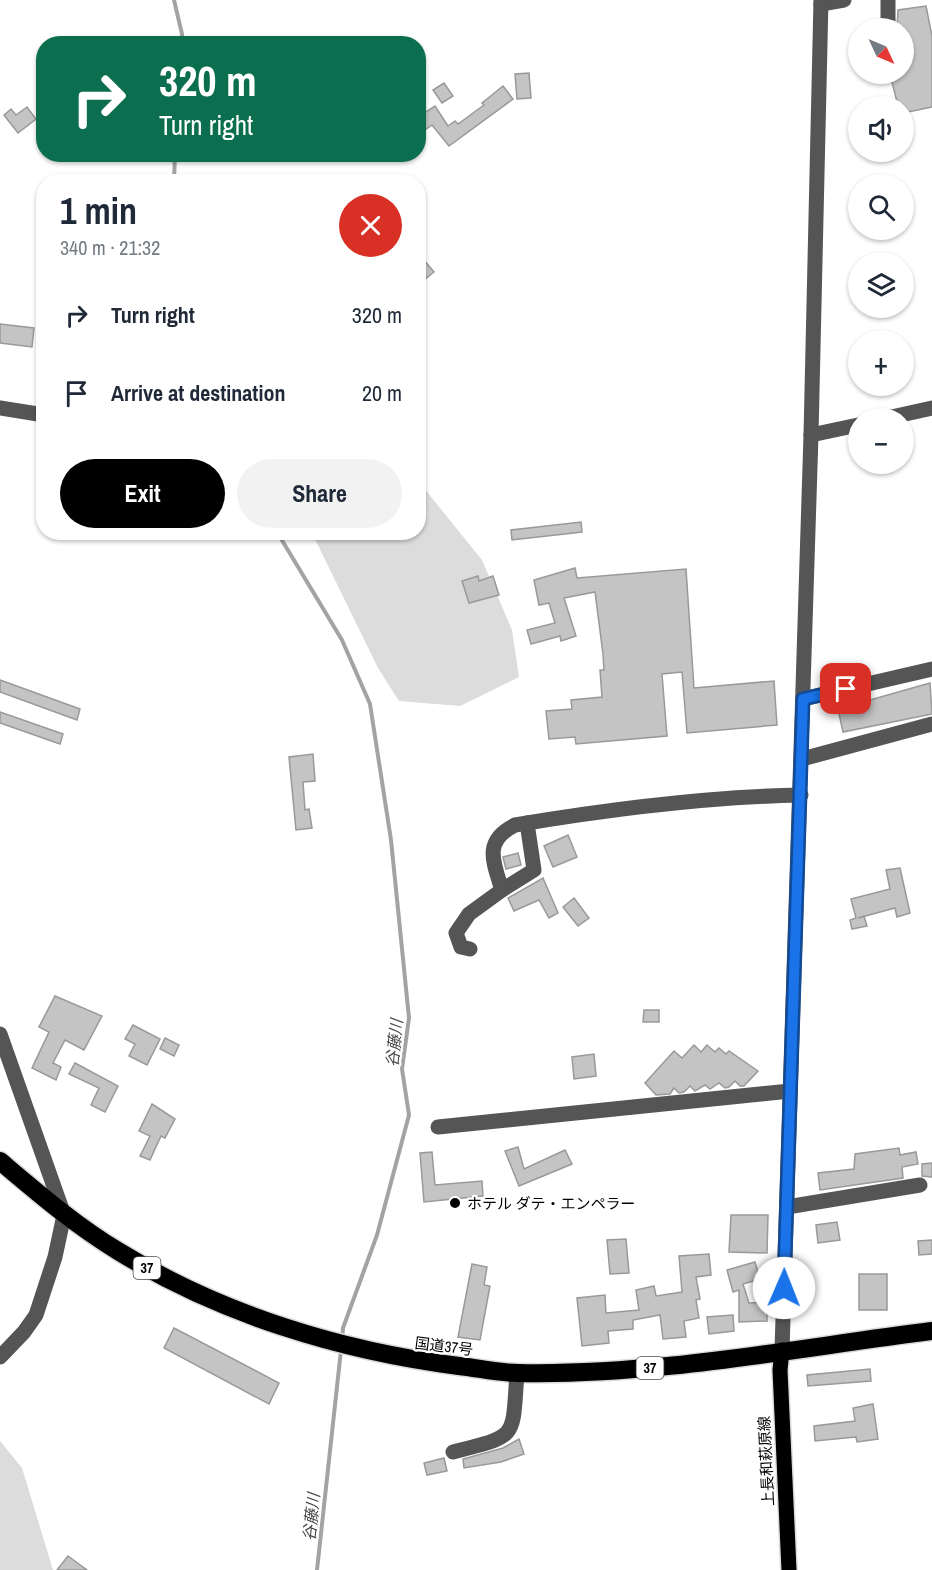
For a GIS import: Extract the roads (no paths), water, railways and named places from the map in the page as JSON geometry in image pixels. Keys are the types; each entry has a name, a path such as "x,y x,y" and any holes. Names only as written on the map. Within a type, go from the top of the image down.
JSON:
{"highway":[{"name":"国道37号","path":"0,1161 64,1215 118,1251 158,1273 226,1305 315,1337 404,1359 517,1373 658,1368 932,1331"}],"main road":[{"name":"上長和萩原線","path":"782,1350 780,1370 789,1570"}],"street":[{"path":"782,1350 801,795 821,2 844,0"},
{"path":"888,0 888,18"},
{"path":"0,408 36,414"},
{"path":"914,412 932,408"},
{"path":"811,435 848,427"},
{"path":"803,699 932,669"},
{"path":"802,759 932,724"},
{"path":"502,890 493,861 493,847 500,833 526,824 729,796 801,795"},
{"path":"471,949 460,947 456,933 469,914 534,870 526,824"},
{"path":"0,1034 64,1215 55,1257 36,1315 24,1332 0,1357"},
{"path":"438,1127 790,1091"},
{"path":"787,1207 920,1185"},
{"path":"453,1452 494,1442 508,1435 513,1426 517,1373"}],"waterway":[{"name":"谷藤川","path":"174,0 182,36"},
{"name":"谷藤川","path":"174,174 175,162"},
{"name":"谷藤川","path":"282,540 342,640 370,704 391,840 409,1018 402,1069 409,1115 377,1235 343,1328 342,1340"},
{"name":"谷藤川","path":"317,1570 341,1350"}],"place":[{"name":"ホテル ダテ・エンペラー","path":"455,1203"}]}
